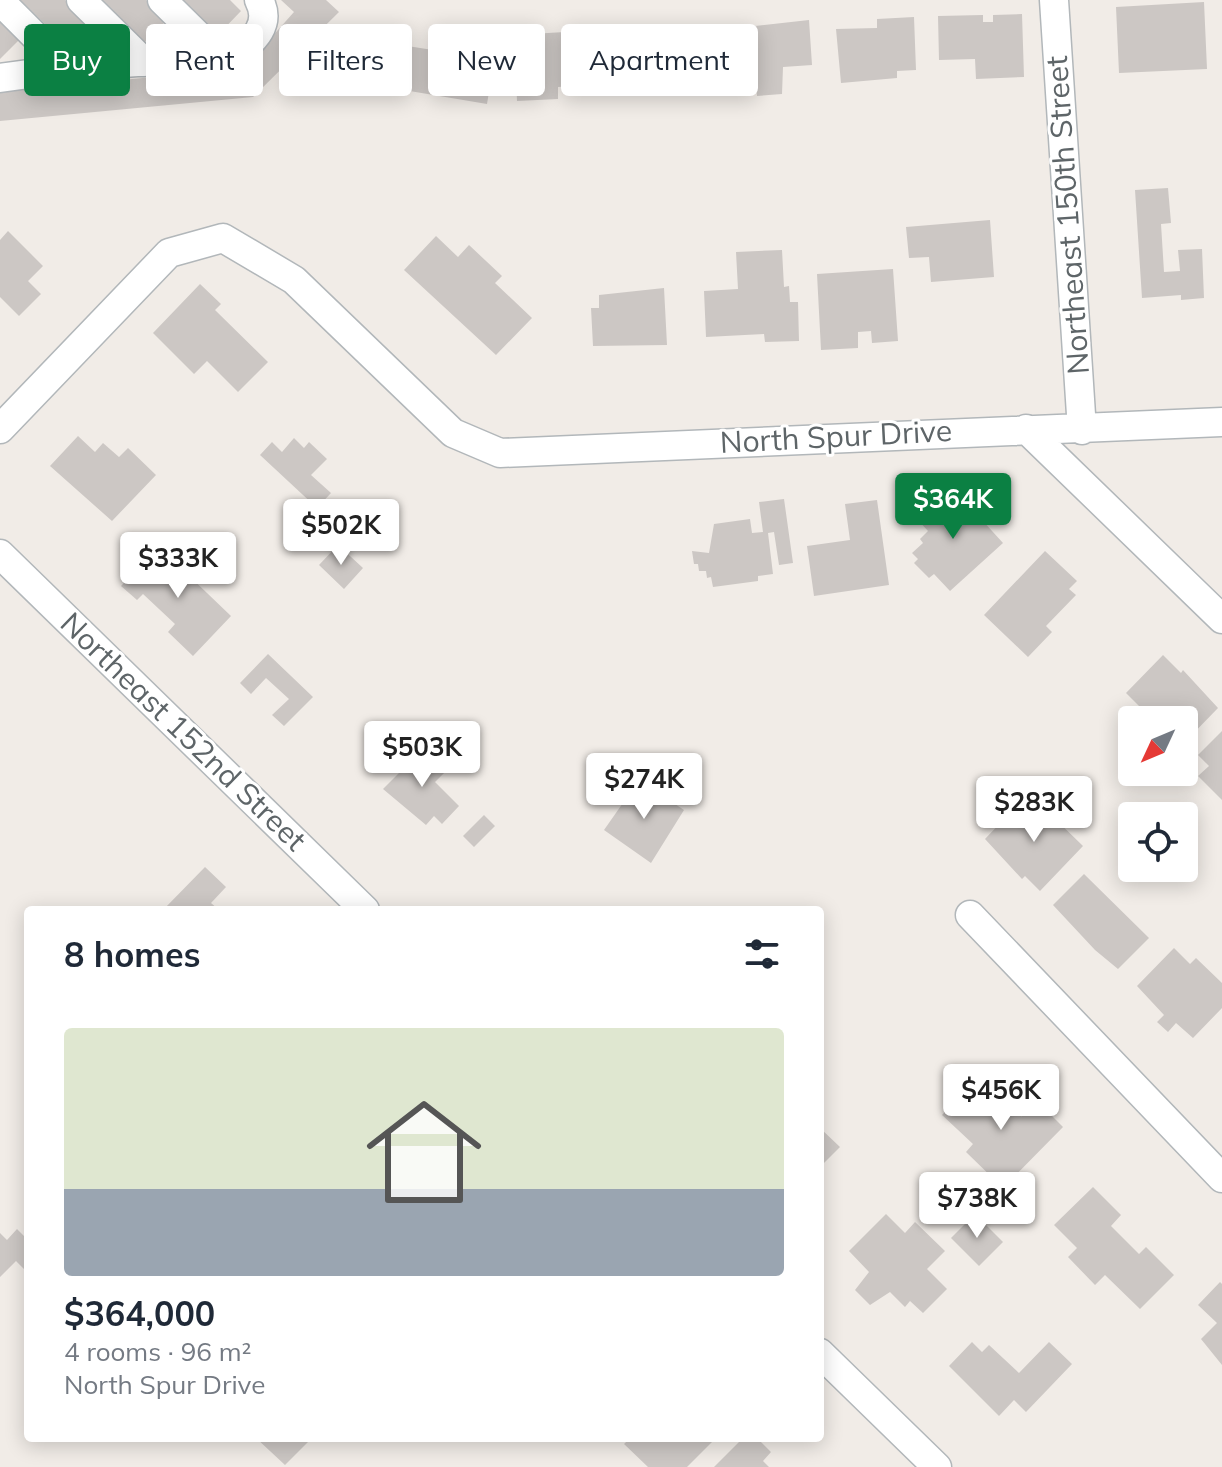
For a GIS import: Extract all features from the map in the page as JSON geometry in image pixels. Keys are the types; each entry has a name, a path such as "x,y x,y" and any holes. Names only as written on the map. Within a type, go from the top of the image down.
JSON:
{"street":[{"path":"81,0 144,62"},
{"path":"162,0 186,24"},
{"path":"259,0 265,12 263,25"},
{"name":"Northeast 150th Street","path":"1054,0 1082,430"},
{"path":"0,1 24,25"},
{"path":"130,63 144,62"},
{"path":"0,78 24,75"},
{"name":"North Spur Drive","path":"0,429 169,253 223,238 294,280 453,433 500,453 1222,422"},
{"path":"1026,429 1222,619"},
{"name":"Northeast 152nd Street","path":"0,554 361,906"},
{"path":"970,915 1222,1178"},
{"path":"824,1357 937,1467"}],"building":[{"path":"20,0 65,0 89,24 45,24"},
{"path":"97,0 146,0 167,20 163,24 146,24 146,41 143,44 130,32 130,24 122,24"},
{"path":"176,0 230,0 241,11 228,24 201,24"},
{"path":"281,0 326,0 339,12 327,24 283,24 294,12"},
{"path":"1204,2 1207,69 1119,73 1116,7"},
{"path":"1022,14 1024,77 976,79 975,59 939,60 938,16 983,15 983,22 993,22 993,15"},
{"path":"0,15 22,37 0,59"},
{"path":"914,17 916,70 897,71 897,78 841,83 836,29 877,28 877,19"},
{"path":"809,20 812,65 783,67 782,94 758,96 758,26"},
{"path":"279,29 279,71 263,87 263,47"},
{"path":"561,32 561,87 558,87 558,99 517,101 517,96 545,96 545,33"},
{"path":"412,47 428,49 428,94 412,91"},
{"path":"146,78 146,96 254,96 0,121 0,92 24,90 24,96 130,96 130,79"},
{"path":"439,96 488,96 487,104"},
{"path":"1168,188 1171,223 1161,224 1164,272 1180,271 1178,250 1202,249 1204,298 1181,300 1181,295 1142,298 1135,190"},
{"path":"990,220 994,277 931,282 929,257 909,258 906,227"},
{"path":"8,231 43,266 28,281 41,294 19,316 0,297 0,240"},
{"path":"436,236 458,257 469,245 502,276 495,283 532,318 496,355 404,270"},
{"path":"782,250 784,287 789,286 790,302 798,302 799,341 765,342 764,334 706,337 704,291 738,289 736,252"},
{"path":"893,269 898,341 872,343 871,331 858,332 858,348 821,350 817,274"},
{"path":"200,284 221,304 215,310 268,362 238,392 207,361 194,374 153,333"},
{"path":"664,288 667,345 593,346 591,308 599,308 599,295"},
{"path":"78,436 95,452 103,443 119,457 128,448 156,475 112,521 50,466"},
{"path":"294,438 304,448 309,442 327,459 311,475 331,493 317,508 260,455 272,442 282,452"},
{"path":"952,486 969,505 964,509 978,523 982,520 1003,543 950,591 934,574 929,578 914,563 918,559 912,553 923,543 920,539 928,531 917,519"},
{"path":"784,499 793,563 779,565 774,532 768,533 773,574 758,576 758,581 713,587 711,577 707,578 706,571 699,571 698,564 694,564 692,551 709,553 714,524 750,519 752,533 763,532 759,502"},
{"path":"877,500 889,585 814,596 807,546 850,540 845,504"},
{"path":"338,545 363,568 344,589 319,565"},
{"path":"159,547 231,616 193,656 168,632 175,624 143,594 137,600 121,586"},
{"path":"1045,551 1077,581 1069,589 1076,595 1046,626 1052,632 1028,657 984,615"},
{"path":"268,654 313,697 284,726 272,715 289,699 266,678 251,694 240,683"},
{"path":"1163,655 1181,673 1183,670 1218,708 1198,729 1198,706 1139,706 1126,693"},
{"path":"1222,731 1222,800 1198,776 1209,766 1198,755"},
{"path":"424,748 447,770 435,782 459,806 442,824 434,816 426,825 383,789"},
{"path":"639,780 684,810 651,863 604,830"},
{"path":"1022,800 1037,815 1044,808 1083,846 1040,891 1025,876 1022,879 985,839"},
{"path":"484,815 495,826 474,847 463,836"},
{"path":"205,867 226,887 211,903 214,906 167,906"},
{"path":"1084,874 1149,938 1118,969 1095,950 1053,905"},
{"path":"1174,948 1190,964 1196,958 1222,983 1222,1008 1193,1038 1176,1023 1168,1032 1157,1022 1164,1015 1137,986"},
{"path":"968,1087 982,1100 992,1090 1006,1104 1011,1099 1024,1111 1021,1117 1037,1101 1063,1127 1003,1188 966,1152 973,1144 942,1115"},
{"path":"824,1132 840,1147 824,1163"},
{"path":"1093,1187 1121,1215 1111,1226 1139,1254 1146,1247 1174,1275 1140,1309 1105,1275 1095,1285 1068,1257 1077,1248 1054,1225"},
{"path":"886,1214 905,1233 915,1222 945,1251 927,1269 947,1289 923,1313 910,1301 905,1307 890,1292 870,1305 855,1290 869,1272 849,1251"},
{"path":"975,1214 1003,1242 979,1266 951,1238"},
{"path":"17,1229 24,1236 24,1269 16,1261 0,1277 0,1233 7,1240"},
{"path":"1220,1282 1222,1365 1201,1339 1217,1323 1198,1305"},
{"path":"972,1342 982,1352 989,1345 1019,1373 1049,1342 1072,1364 1026,1412 1014,1400 999,1416 949,1366"},
{"path":"260,1442 308,1442 285,1465"},
{"path":"712,1442 687,1467 648,1467 624,1444"},
{"path":"739,1442 761,1442 771,1452 763,1461 769,1467 714,1467"}]}
